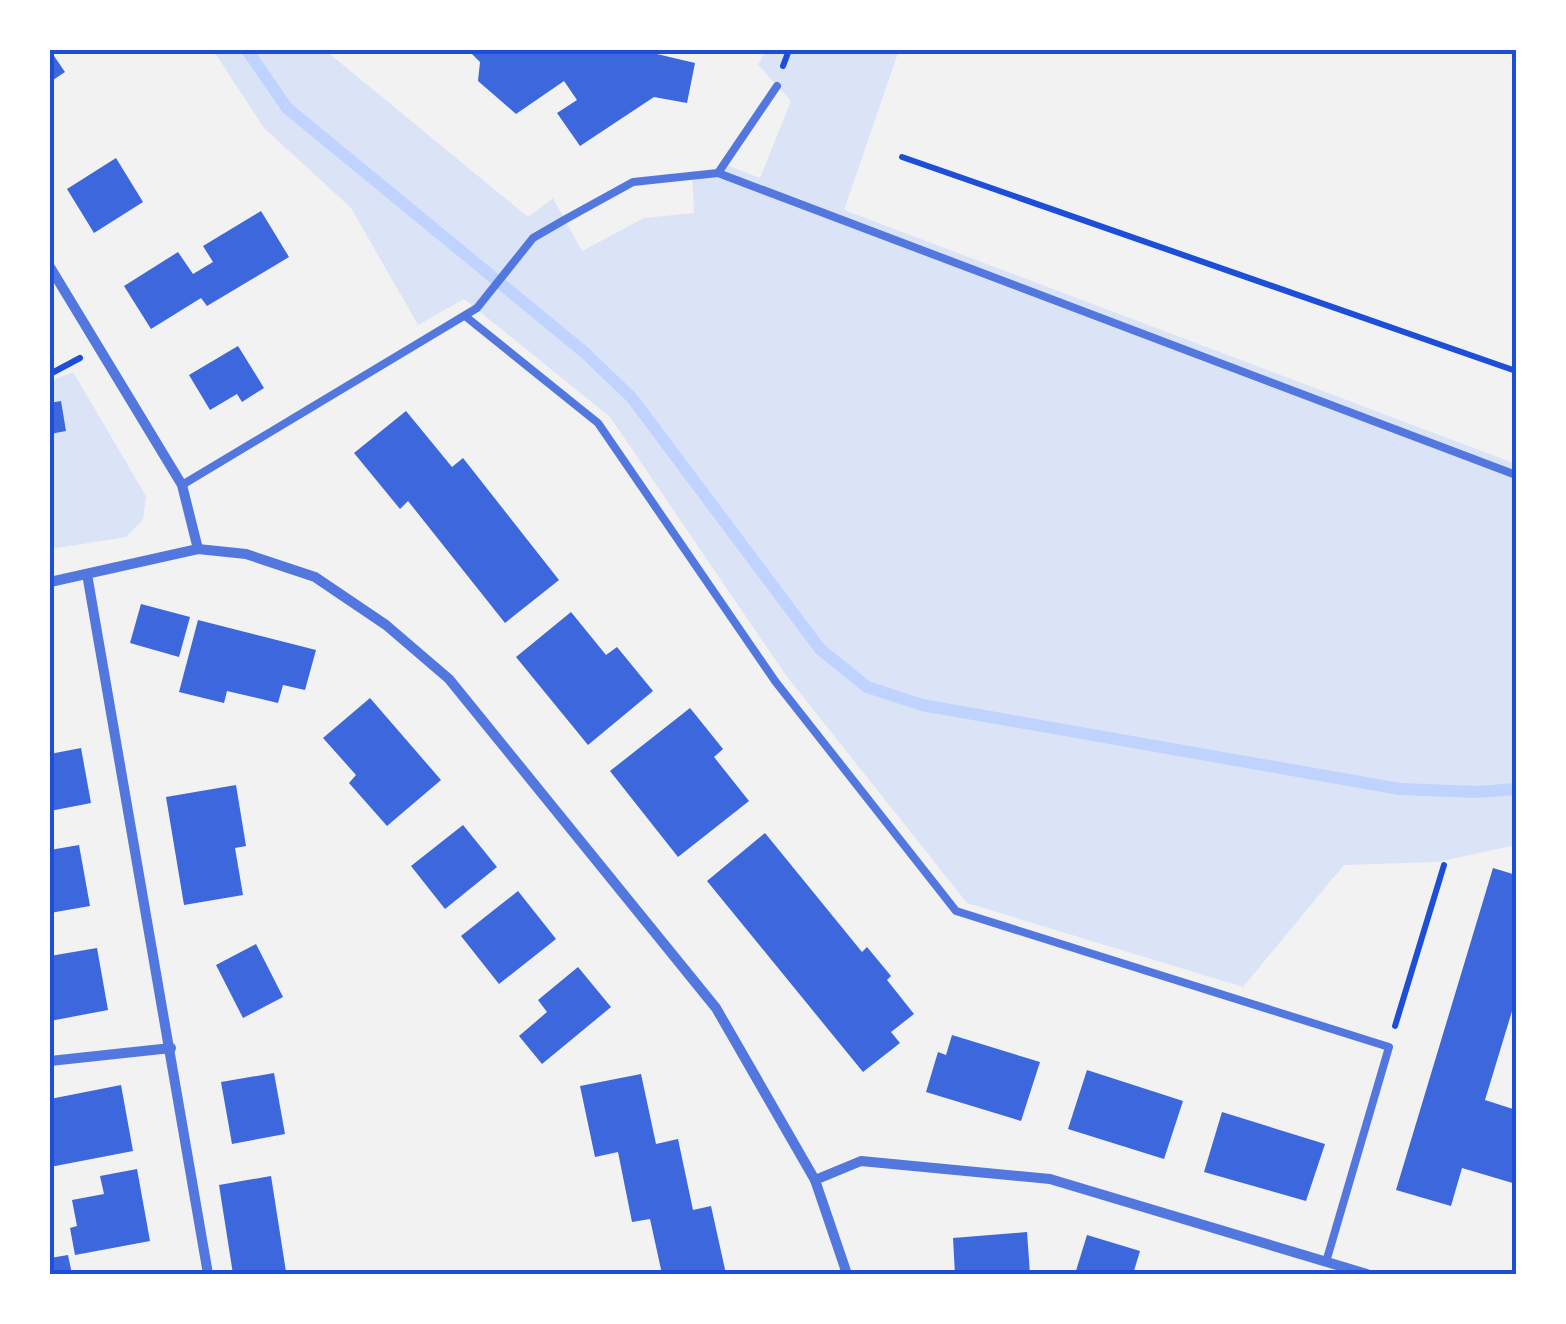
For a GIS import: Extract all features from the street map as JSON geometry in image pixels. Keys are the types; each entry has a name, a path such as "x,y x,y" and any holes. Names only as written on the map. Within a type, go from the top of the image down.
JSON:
{"street":[{"path":"50,267 182,485 198,549"},
{"path":"50,582 198,549 246,554 315,577 386,625 449,679 716,1008 816,1180 848,1274"},
{"path":"87,574 208,1274"},
{"path":"50,1061 171,1048"},
{"path":"816,1180 861,1160 1050,1179 1366,1274"}],"lane":[{"path":"718,173 777,86"},
{"path":"182,485 465,316 476,308 533,238 633,182 718,173 1516,475"},
{"path":"465,316 598,423 775,682 956,910 1389,1046 1326,1262"}],"path":[{"path":"902,157 1516,371"},
{"path":"1389,1046 1444,865"}],"shaded area":[{"path":"213,50 325,50 528,217 553,198 582,251 644,218 694,213 692,174 718,173 724,164 760,178 791,101 758,65 766,50 899,50 844,210 1516,464 1516,845 1437,862 1344,865 1243,987 967,903 785,674 610,417 464,299 418,325 351,208 264,128"},
{"path":"73,372 146,496 143,520 126,537 51,549 50,381"}],"building":[{"path":"50,50 65,72 50,82"},
{"path":"468,50 640,50 695,63 687,103 654,97 580,146 557,113 577,100 564,81 516,114 478,81 480,62"},
{"path":"116,158 143,202 94,233 67,189"},
{"path":"261,211 289,257 207,306 201,298 151,329 124,286 178,252 193,274 213,262 203,246"},
{"path":"238,346 264,388 242,402 237,394 210,410 189,375"},
{"path":"61,401 66,431 50,434 50,403"},
{"path":"406,411 452,467 463,458 559,580 505,623 408,501 400,509 354,453"},
{"path":"141,604 190,617 179,657 130,643"},
{"path":"571,612 606,655 617,647 653,691 588,745 516,657"},
{"path":"198,620 316,650 305,690 283,685 278,703 227,691 224,703 179,692"},
{"path":"370,698 441,780 387,826 349,783 356,775 323,738"},
{"path":"690,708 723,749 714,757 749,801 678,857 610,771"},
{"path":"81,748 91,803 50,811 50,754"},
{"path":"236,785 246,846 235,848 243,895 184,905 166,797"},
{"path":"463,825 497,867 445,909 411,866"},
{"path":"765,833 862,952 867,947 891,976 887,980 914,1014 891,1032 900,1043 863,1072 707,881"},
{"path":"79,845 90,906 50,913 50,850"},
{"path":"1493,868 1516,875 1516,998 1485,1100 1516,1110 1516,1184 1462,1168 1451,1206 1396,1190"},
{"path":"518,891 556,939 499,984 461,936"},
{"path":"256,944 283,997 243,1018 216,965"},
{"path":"97,948 108,1010 50,1021 50,956"},
{"path":"578,967 611,1007 542,1064 519,1036 547,1012 538,1000"},
{"path":"952,1035 1040,1062 1021,1121 926,1092 938,1052 946,1055"},
{"path":"1087,1070 1183,1101 1164,1159 1068,1129"},
{"path":"274,1073 285,1134 232,1144 221,1082"},
{"path":"641,1074 656,1144 678,1139 693,1210 711,1206 726,1274 662,1274 650,1219 632,1222 618,1152 595,1157 580,1086"},
{"path":"121,1085 133,1151 50,1167 50,1099"},
{"path":"1222,1112 1325,1144 1306,1201 1204,1172"},
{"path":"137,1169 150,1241 75,1255 70,1228 77,1226 72,1200 104,1194 100,1176"},
{"path":"271,1176 286,1272 233,1274 219,1185"},
{"path":"1027,1232 1030,1274 955,1274 953,1238"},
{"path":"1087,1235 1140,1251 1133,1274 1075,1274"},
{"path":"68,1255 72,1274 50,1274 50,1258"}],"waterway":[{"path":"247,50 287,108 584,352 632,398 820,649 867,687 922,705 1400,789 1516,789"}]}
